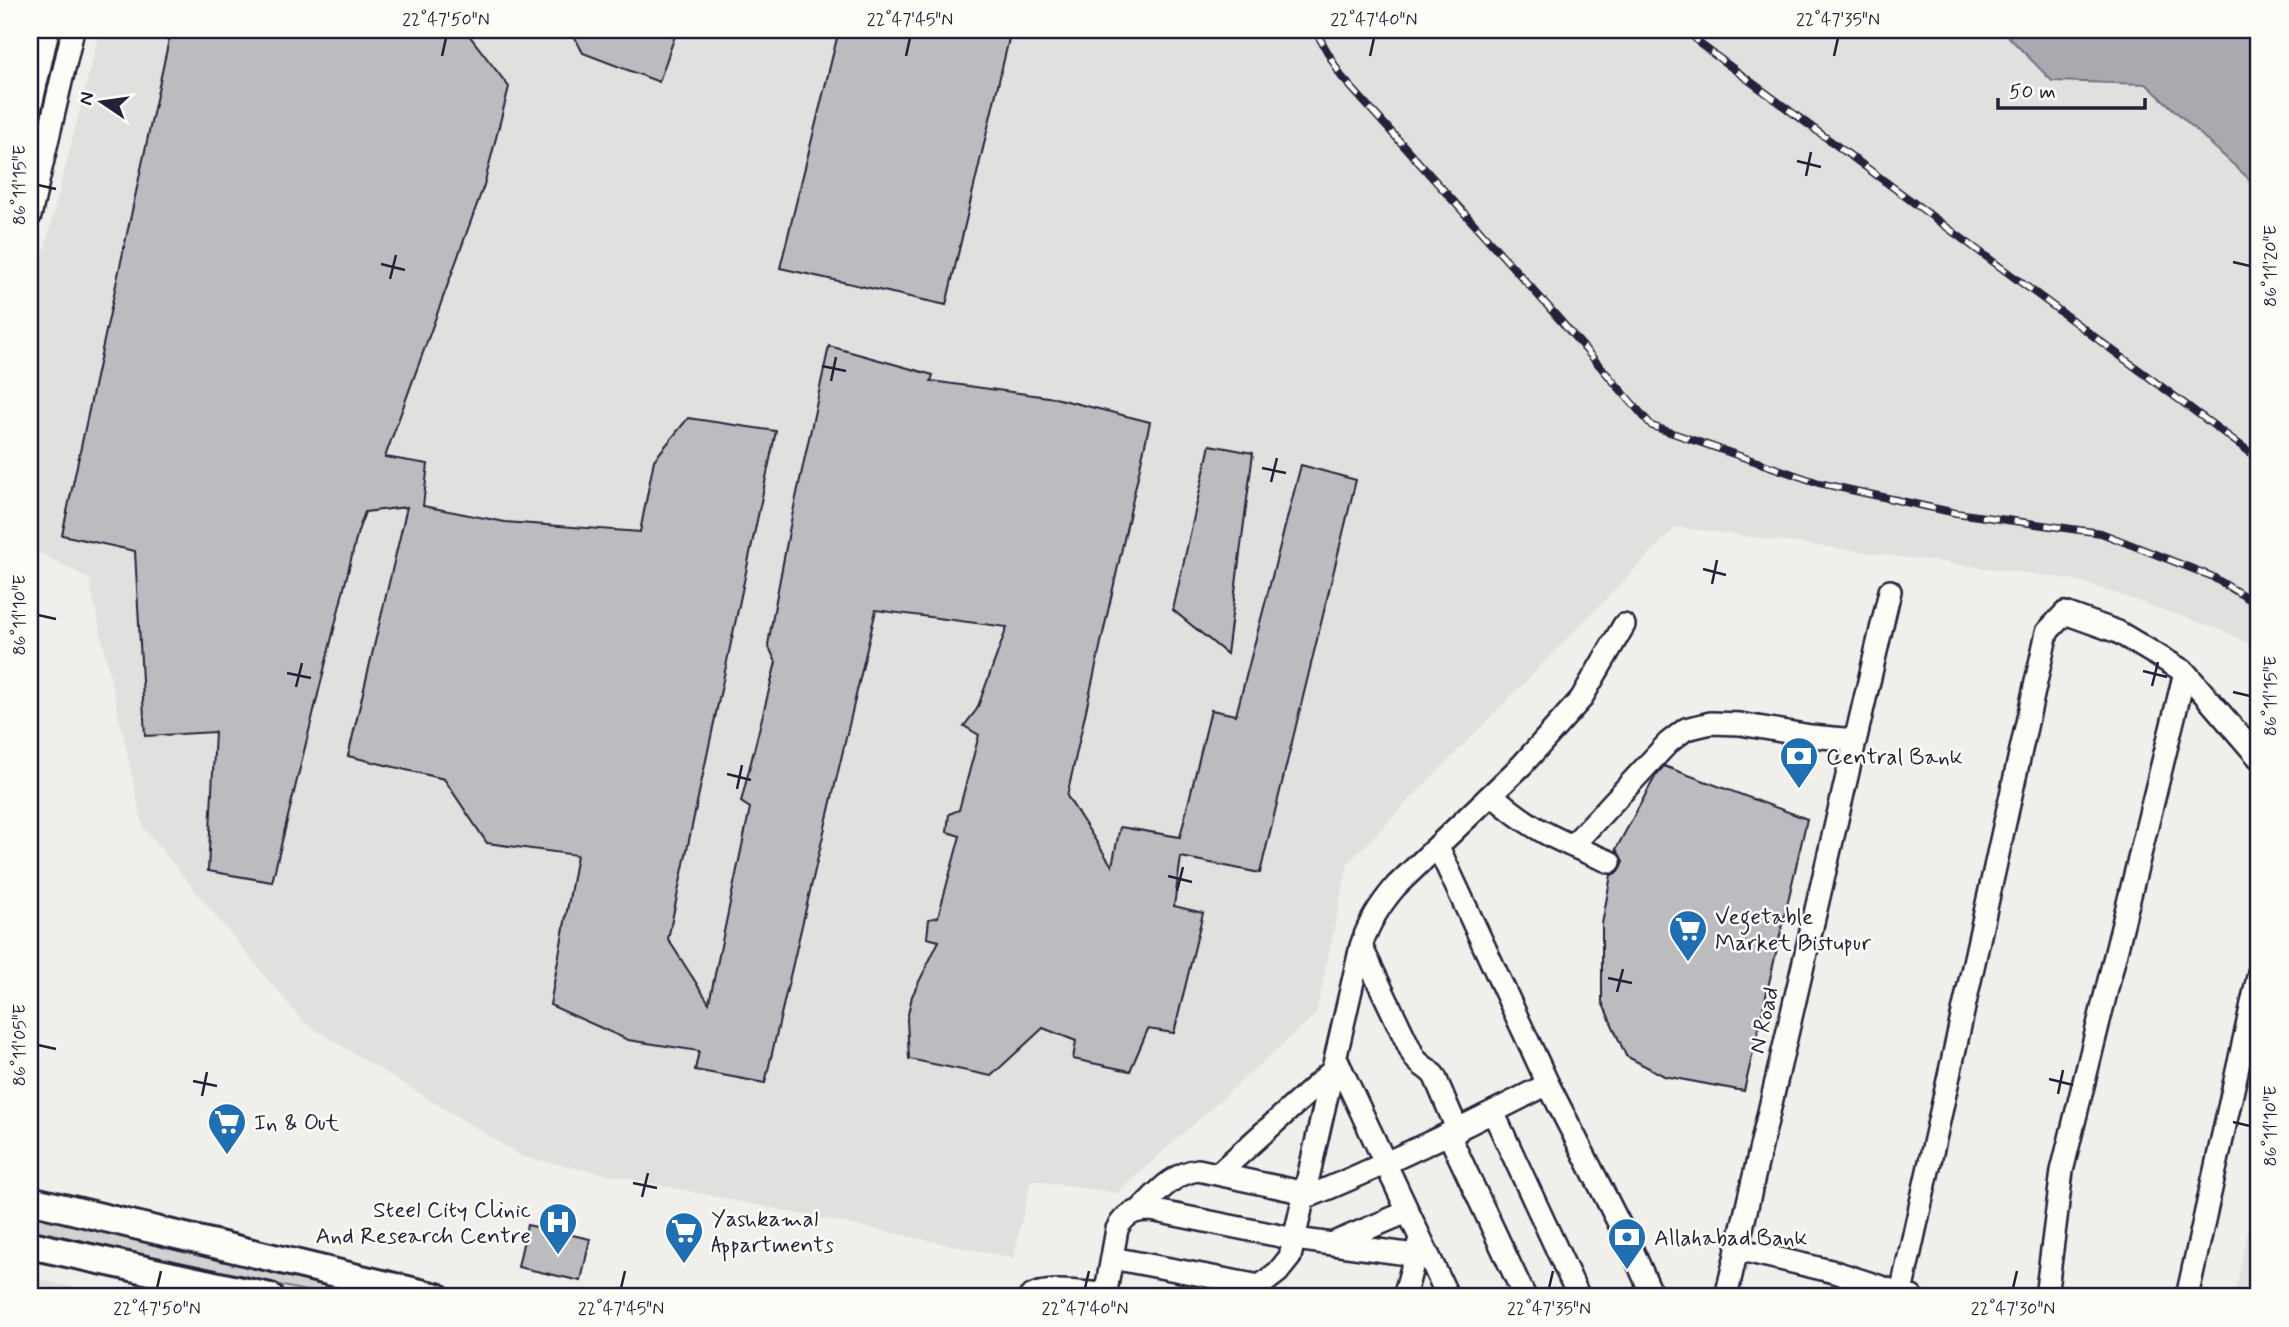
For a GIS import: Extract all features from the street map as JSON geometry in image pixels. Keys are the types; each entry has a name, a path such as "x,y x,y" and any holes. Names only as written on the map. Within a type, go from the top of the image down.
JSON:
{"street":[{"path":"30,110 48,30"},
{"path":"30,216 36,168 73,30"},
{"name":"N Road","path":"1726,1297 1890,591"},
{"path":"1737,1249 1835,1272 1907,1295 2047,632 2065,613 2118,632 2185,672 2259,758"},
{"path":"1112,1258 1254,1292 1278,1272 1290,1257 1295,1239 1368,923 1380,904 1492,794 1581,699 1624,625"},
{"path":"2046,1297 2062,1171 2185,672"},
{"path":"1572,846 1668,743 1686,729 1711,723 1740,724 1811,736 1855,740"},
{"path":"1492,794 1514,815 1609,863"},
{"path":"1438,847 1548,1084 1630,1245 1653,1297"},
{"path":"1361,946 1416,1062 1432,1071 1436,1077 1454,1133 1525,1297"},
{"path":"2187,1297 2259,972"},
{"path":"1335,1064 1407,1212 1418,1247 1448,1297"},
{"path":"1219,1173 1335,1064"},
{"path":"1140,1210 1171,1179 1184,1172 1198,1170 1306,1195 1385,1165 1548,1084"},
{"path":"1493,1112 1579,1297"},
{"path":"30,1199 438,1297"},
{"path":"1030,1297 1035,1293 1053,1291 1105,1296 1117,1230 1122,1219 1129,1213 1140,1210 1295,1239 1418,1247"},
{"path":"1334,1243 1407,1212"},
{"path":"30,1245 270,1297"},
{"path":"1404,1297 1418,1247"}],"shaded area":[{"path":"100,30 2259,30 2259,650 2227,632 2076,580 1676,527 1348,863 1316,1014 1117,1193 1031,1180 1013,1258 523,1157 303,1022 143,827 89,579 30,547 30,306"},
{"path":"2002,30 2259,30 2259,199 2249,179 2146,84 2052,81"},
{"path":"2259,1176 2259,1297 2234,1297"},
{"path":"30,1214 396,1297 332,1297 30,1229"},
{"path":"30,1277 115,1297 30,1297"}],"building":[{"path":"171,30 465,30 509,87 484,185 385,457 428,464 423,506 505,522 640,532 654,460 688,418 776,431 668,939 709,1003 750,808 741,802 776,662 768,645 773,616 829,346 933,375 931,381 1055,398 1150,422 1067,796 1112,866 1120,827 1180,837 1211,710 1236,715 1301,465 1356,480 1260,873 1181,857 1174,906 1203,913 1174,1033 1148,1029 1130,1071 1073,1059 1076,1041 1043,1028 991,1076 909,1059 907,1019 912,996 939,941 927,938 929,919 938,917 960,836 947,832 949,814 959,810 979,735 964,726 977,709 1007,627 876,610 765,1083 695,1070 699,1051 628,1040 550,1005 577,855 487,843 444,779 348,756 407,507 365,512 358,531 272,882 208,871 215,732 145,736 135,551 62,535"},
{"path":"571,30 677,30 659,82 583,53"},
{"path":"839,30 1011,30 946,305 780,268"},
{"path":"1210,445 1253,453 1227,654 1173,610"},
{"name":"Vegetable Market Bistupur","path":"1664,766 1807,819 1744,1091 1664,1076 1626,1056 1602,1002 1602,924 1611,875 1618,872 1623,861 1616,849 1656,775"},
{"path":"527,1225 590,1239 581,1281 518,1267"}],"railway":[{"path":"1315,30 1341,76 1652,426 1819,483 1956,513 2101,533 2211,576 2259,605"},
{"path":"1688,30 1700,44 2259,459"}],"place":[{"name":"Central Bank","path":"1799,790"},
{"name":"Vegetable Market Bistupur","path":"1688,963"},
{"name":"In & Out","path":"227,1156"},
{"name":"Steel City Clinic And Research Centre","path":"558,1256"},
{"name":"Yashkamal Appartments","path":"684,1265"},
{"name":"Allahabad Bank","path":"1627,1271"}]}
